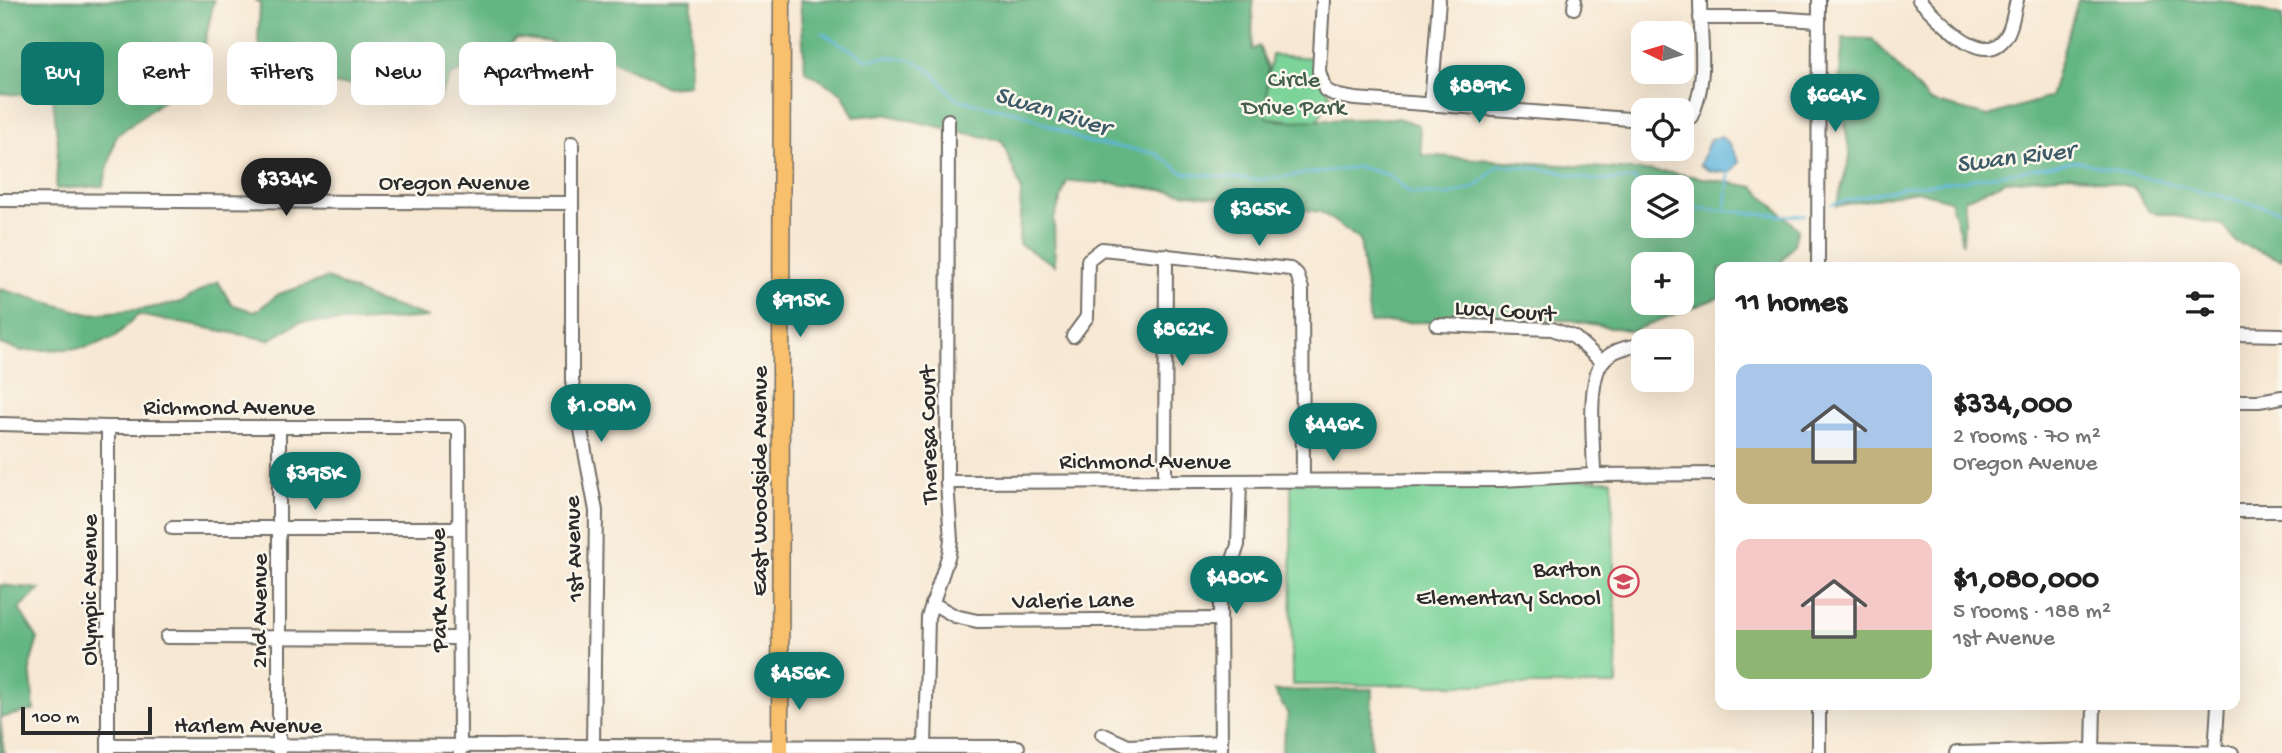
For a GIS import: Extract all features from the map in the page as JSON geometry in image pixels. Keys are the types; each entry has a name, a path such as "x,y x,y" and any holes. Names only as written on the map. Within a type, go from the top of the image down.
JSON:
{"main road":[{"name":"East Woodside Avenue","path":"780,750 782,0"}],"street":[{"path":"1323,0 1319,71 1325,89 1338,96 1631,119"},
{"path":"1431,105 1439,0"},
{"path":"1694,111 1699,101 1702,80 1700,0"},
{"path":"1818,262 1819,0"},
{"path":"1919,0 1966,43 1979,47 1992,47 2003,41 2010,30 2017,0"},
{"path":"1700,18 1819,21"},
{"name":"Theresa Court","path":"925,746 928,617 951,540 947,482 948,120"},
{"name":"1st Avenue","path":"572,143 572,381 596,511 593,745"},
{"name":"Oregon Avenue","path":"0,200 571,203"},
{"path":"1073,336 1087,317 1088,260 1102,249 1113,248 1290,269 1297,274 1302,289 1303,480"},
{"path":"1165,480 1166,255"},
{"name":"Lucy Court","path":"1437,325 1552,329 1574,337 1602,362"},
{"path":"2240,334 2282,335"},
{"path":"1594,475 1595,377 1602,362 1614,352 1631,346"},
{"path":"2240,401 2282,397"},
{"name":"Richmond Avenue","path":"0,425 459,427"},
{"name":"Olympic Avenue","path":"108,427 108,749"},
{"name":"2nd Avenue","path":"279,427 279,749"},
{"name":"Park Avenue","path":"459,427 457,528 460,749"},
{"name":"Richmond Avenue","path":"947,482 1502,480 1594,475 1715,474"},
{"path":"1102,734 1128,746 1221,748 1219,619 1222,587 1238,545 1240,481"},
{"path":"2240,511 2282,511"},
{"path":"172,528 457,528"},
{"name":"Valerie Lane","path":"932,603 956,616 977,621 1219,619"},
{"path":"167,636 459,638"},
{"path":"1819,710 1819,753"},
{"path":"2093,751 2094,710"},
{"path":"2216,753 2218,710"},
{"name":"Harlem Avenue","path":"108,749 460,749 593,745 622,749 780,750 925,746 972,750 1018,747"},
{"path":"1956,753 2232,753"}],"green space":[{"path":"0,0 214,0 205,42 118,42 118,105 157,105 116,136 103,186 56,189 58,145 54,105 104,105 104,42 21,42 21,95 0,93"},
{"path":"256,0 692,0 689,85 666,87 616,62 616,42 550,42 517,38 513,42 459,42 459,72 451,76 445,87 445,42 351,42 351,84 337,85 337,42 258,42 260,4"},
{"path":"800,0 1253,0 1252,50 1259,46 1268,69 1266,117 1282,121 1398,118 1419,125 1422,155 1685,175 1631,175 1631,238 1694,238 1694,176 1754,187 1798,229 1794,244 1781,262 1715,262 1715,299 1694,307 1694,252 1631,252 1631,315 1673,315 1631,331 1569,320 1370,323 1360,240 1321,212 1117,184 1067,181 1054,219 1055,265 1019,244 1021,189 1002,141 884,114 854,117 842,93 805,71"},
{"path":"2078,0 2221,0 2282,16 2282,260 2236,242 2223,225 2149,211 2133,187 2071,175 2006,181 1965,199 1963,244 1950,200 1917,191 1836,206 1850,157 1839,85 1843,38 1872,39 1929,101 1988,116 2050,97"},
{"name":"Circle Drive Park","path":"1272,55 1315,58 1331,97 1316,123 1262,117"},
{"path":"327,278 374,300 429,317 359,322 300,322 269,340 138,315 114,338 85,348 21,351 0,344 0,289 89,314 144,309 181,302 218,281 231,304 255,312 279,294"},
{"path":"1612,480 1617,685 1292,685 1291,482"},
{"path":"0,585 40,589 19,609 38,639 30,665 34,710 0,718"},
{"path":"1372,689 1371,753 1281,753 1288,714 1274,691"},
{"path":"0,718 4,753 0,753"}],"water":[{"path":"1721,137 1731,146 1739,162 1730,173 1710,171 1700,165 1710,139"}],"waterway":[{"name":"Swan River","path":"822,33 867,59 890,57 913,60 933,73 956,99 1023,114 1087,142 1155,153 1184,173 1257,180 1358,167 1389,175 1410,193 1448,195 1476,187 1499,165 1551,170 1594,180 1631,179"},
{"name":"Swan River","path":"1832,204 1904,187 1968,180 2077,161 2282,211"},
{"path":"1726,209 1729,172"},
{"name":"Swan River","path":"1694,209 1805,215"}],"place":[{"name":"Barton Elementary School","path":"1624,582"}]}
